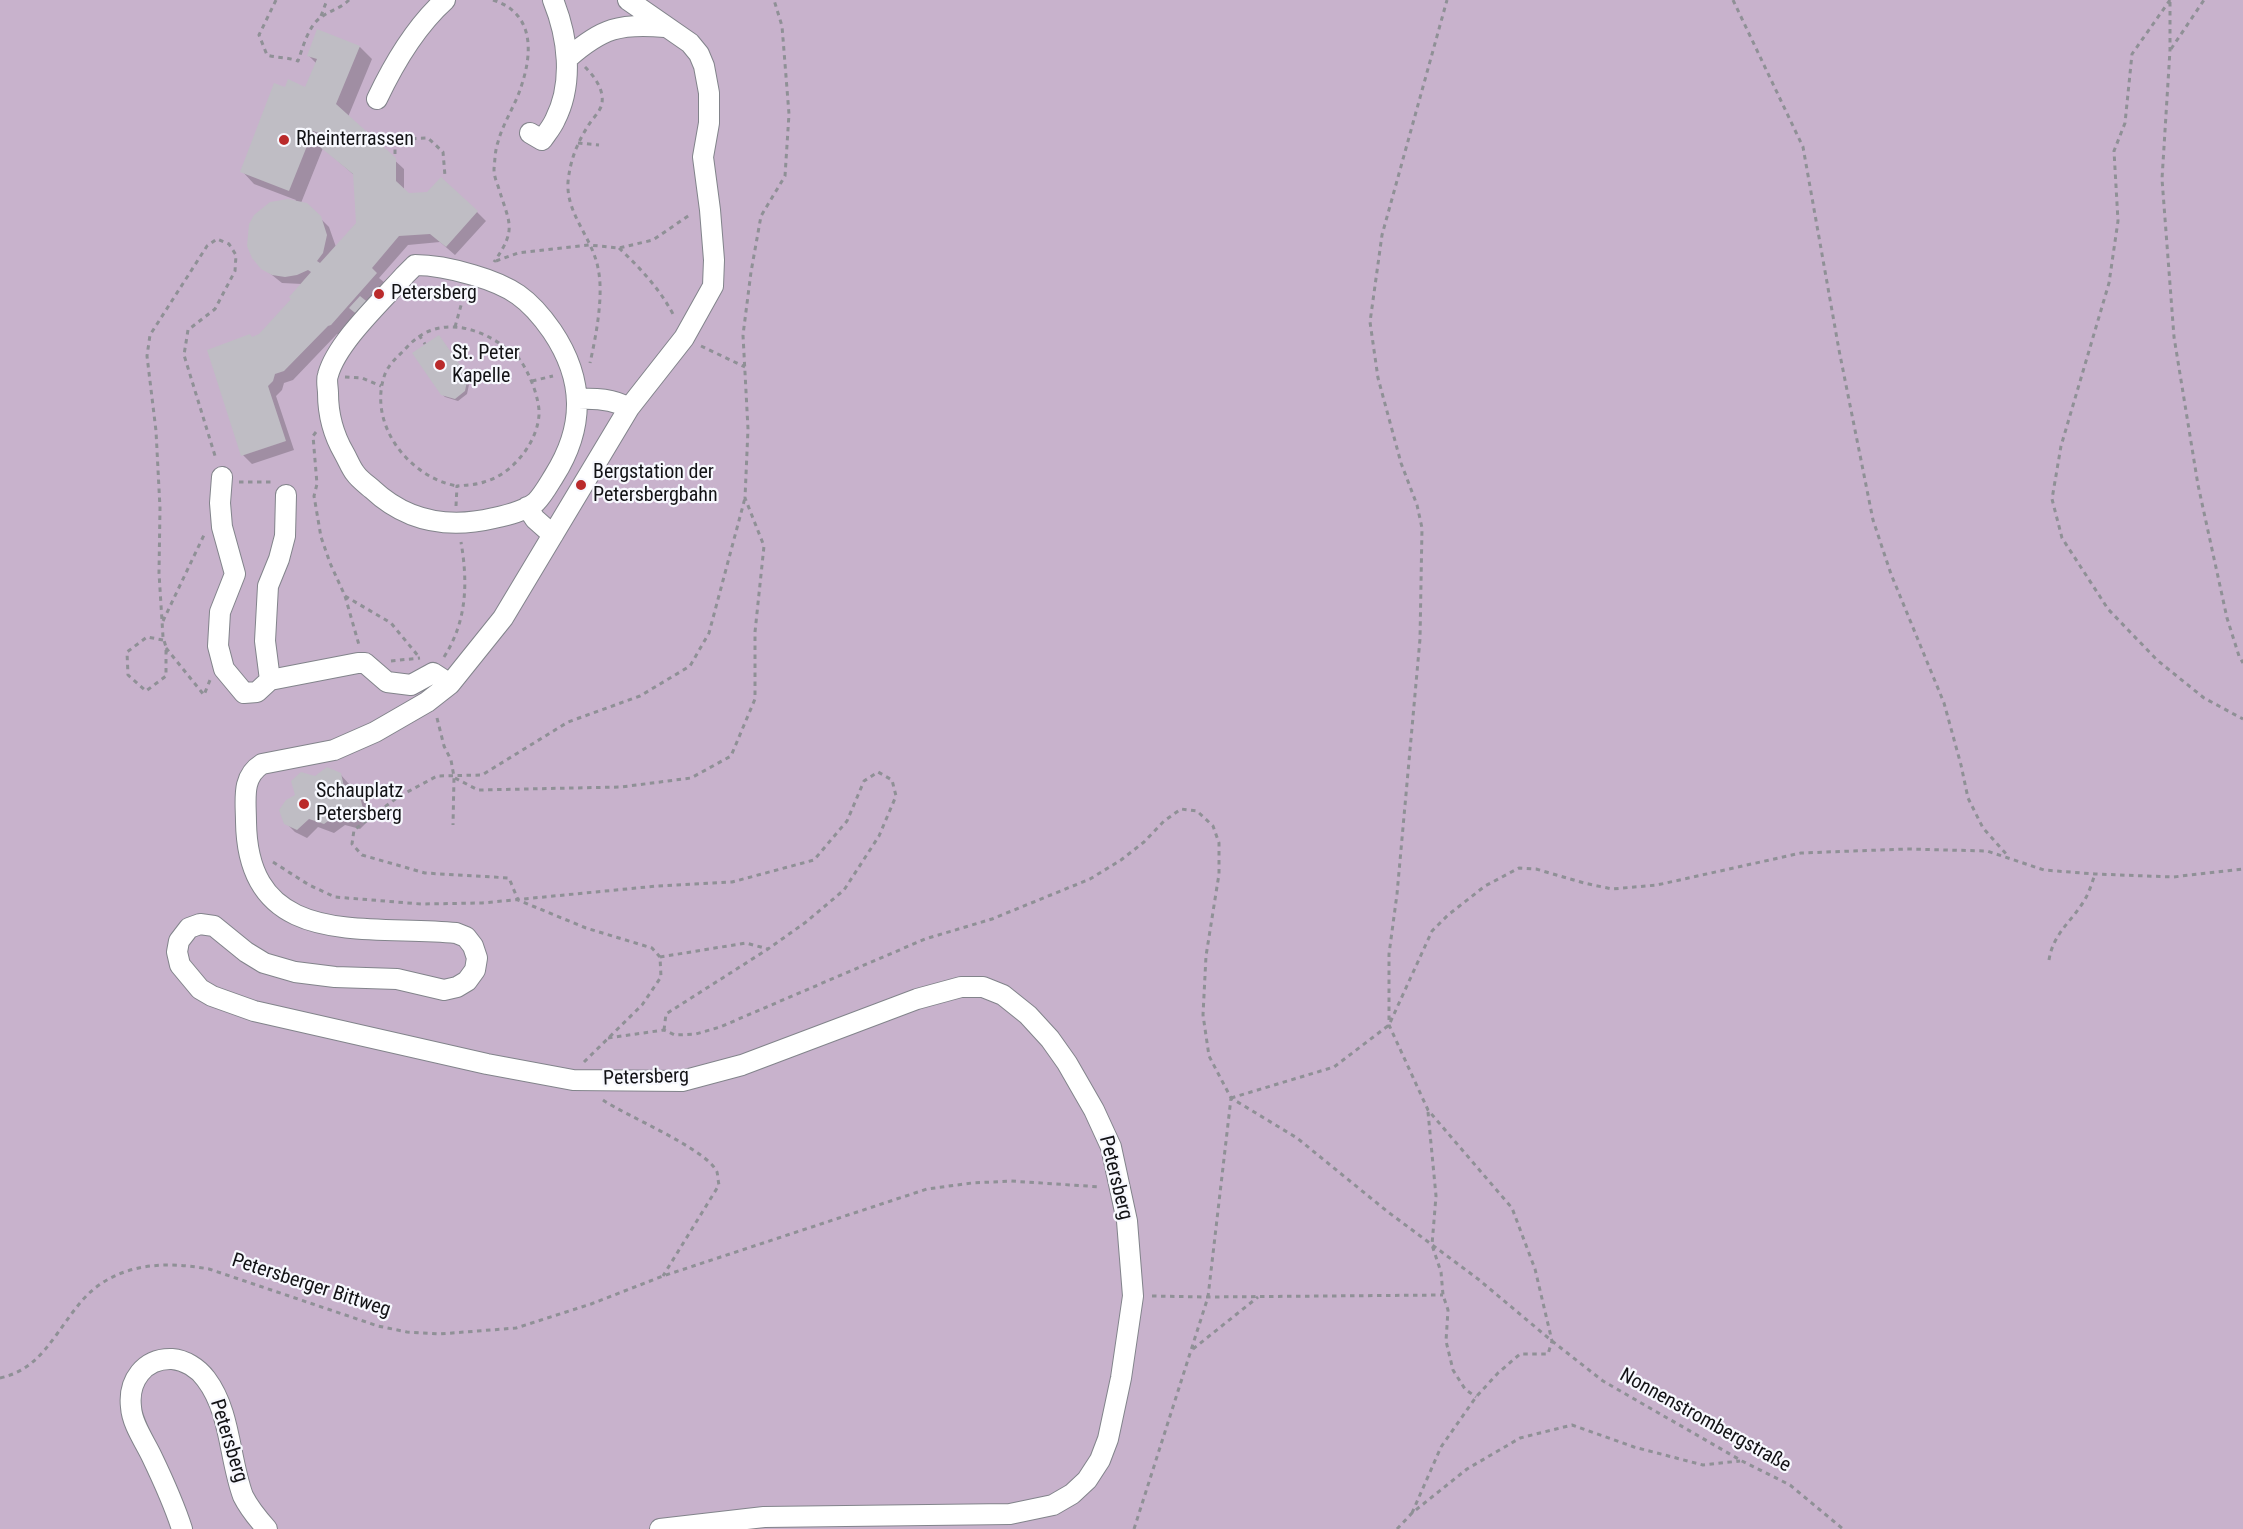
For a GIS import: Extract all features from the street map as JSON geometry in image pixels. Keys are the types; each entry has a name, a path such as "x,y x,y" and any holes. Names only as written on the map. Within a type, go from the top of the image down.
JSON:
{"street":[{"path":"376,99 388,75 424,21 445,0"},
{"path":"530,133 542,140 556,120 564,93 570,56 553,0"},
{"path":"222,477 220,503 222,527 235,574 220,612 218,646 224,669 244,693 257,692 270,681 365,663 387,682 411,685 441,678 503,618 629,408 686,335 713,286 714,260 703,157 709,113 709,93 704,66 690,42 628,0"},
{"path":"570,56 607,31 635,24 665,27"},
{"path":"415,265 446,266 499,282 522,297 553,332 571,371 578,399 578,420 569,447 547,487 536,501 527,507 508,515 488,519 441,522 408,514 384,500 355,474 337,440 328,414 327,376 341,348 415,265"},
{"path":"578,399 596,398 619,403 629,408"},
{"path":"270,681 265,641 268,586 285,536 286,495"},
{"path":"527,507 535,519 553,535"},
{"name":"Petersberg","path":"441,678 427,702 375,732 334,750 262,764 254,769 248,777 246,825 249,854 257,877 280,907 300,918 329,926 456,933 466,937 473,946 477,958 475,970 467,981 457,987 444,990 397,979 335,977 295,972 264,963 246,952 214,926 200,924 189,928 179,941 177,952 180,965 200,989 212,996 254,1011 487,1064 573,1080 682,1081 742,1065 917,999 961,987 983,987 1003,995 1028,1015 1050,1039 1067,1063 1094,1110 1111,1147 1127,1221 1133,1296 1121,1378 1108,1439 1100,1460 1087,1480 1072,1494 1053,1505 1010,1514 764,1517 660,1529"},
{"name":"Petersberg","path":"182,1529 131,1409 131,1393 135,1377 146,1366 159,1359 174,1359 189,1363 206,1378 224,1418 243,1496 267,1529"}],"path":[{"path":"276,0 259,34 267,55 298,61 310,29 320,18 327,0"},
{"path":"320,18 341,8 349,0"},
{"path":"493,0 505,4 523,21 527,34 527,62 521,87 498,141 494,172 509,218 509,237 495,261 518,252 589,245 619,248 653,240 709,200"},
{"path":"573,1080 582,1064 642,1005 661,977 660,957 652,948 586,928 518,900 509,878 426,873 362,855 352,844 354,830 398,797 437,776 482,775 568,722 640,696 690,666 709,633 745,498 748,429 745,325 751,272 761,216 784,176 789,114 782,26 774,0"},
{"path":"1412,1513 1441,1448 1476,1397 1520,1354 1548,1354 1552,1341 1535,1269 1512,1208 1428,1110 1389,1025 1389,954 1397,894 1420,639 1422,528 1417,505 1401,463 1378,378 1370,322 1382,235 1447,0"},
{"path":"1733,0 1803,147 1839,350 1873,520 1891,574 1944,703 1968,798 1983,828 2009,858"},
{"path":"2170,0 2170,50 2162,179 2174,337 2203,507 2227,618 2243,663"},
{"path":"2170,0 2132,54 2125,123 2114,152 2118,221 2109,283 2061,446 2052,499 2062,538 2108,609 2165,667 2204,698 2243,719"},
{"path":"2170,50 2204,0"},
{"path":"532,381 583,369 590,365 599,299 598,268 578,224 571,204 568,184 571,159 578,143 602,107 603,99 594,76 570,56"},
{"path":"394,154 395,148 403,139 428,138 443,152 445,176"},
{"path":"578,143 599,144"},
{"path":"220,653 204,695 166,648 163,640 156,431 147,356 150,335 207,246 217,239 229,244 236,255 235,271 215,309 189,330 184,355 222,477 237,482 272,481 282,485 286,495"},
{"path":"619,248 667,301 686,335 745,367"},
{"path":"455,327 467,284 473,275"},
{"path":"455,327 474,330 492,337 519,358 532,381 539,415 531,443 509,470 485,482 457,486 446,484 417,469 397,449 385,424 381,386 389,364 418,335 430,329 455,327"},
{"path":"418,335 425,344"},
{"path":"327,376 362,378 381,386"},
{"path":"328,414 312,436 317,484 314,496 321,537 345,596 365,663 419,658"},
{"path":"345,596 391,623 419,658 441,678 465,603 465,562 458,522 457,486"},
{"path":"454,777 478,790 621,787 691,778 731,756 755,699 755,632 764,546 745,498"},
{"path":"162,623 205,533"},
{"path":"163,640 147,638 127,651 128,675 146,691 166,676 166,648"},
{"path":"435,712 444,746 451,760 454,777 453,825"},
{"path":"249,854 260,854 309,885 335,897 421,904 482,903 657,886 732,882 814,860 847,821 864,781 878,772 892,780 896,796 879,836 844,890 806,922 768,949 666,1014 664,1030"},
{"path":"608,1038 664,1030 675,1035 686,1035 720,1027 924,939 992,919 1090,879 1121,860 1144,842 1164,821 1182,809 1197,811 1213,826 1219,843 1219,874 1206,956 1203,1015 1209,1056 1231,1098 1208,1297 1134,1529"},
{"path":"1231,1098 1334,1067 1389,1025 1432,931 1448,915 1485,886 1519,868 1536,869 1612,889 1658,885 1801,853 1937,848 1987,851 2044,870 2095,874 2174,877 2243,869"},
{"path":"2049,960 2051,947 2063,926 2084,900 2095,874"},
{"path":"660,957 746,943 768,949"},
{"name":"Nonnenstrombergstraße","path":"1231,1098 1297,1138 1388,1212 1478,1279 1603,1381 1742,1461 1790,1485 1843,1529"},
{"path":"601,1099 707,1159 716,1171 719,1185 663,1276"},
{"path":"1428,1110 1436,1196 1432,1245 1441,1272 1443,1294 1448,1310 1446,1341 1453,1370 1465,1389 1476,1397"},
{"name":"Petersberger Bittweg","path":"0,1378 28,1367 35,1361 94,1289 119,1273 149,1265 181,1264 209,1269 378,1326 407,1332 439,1334 516,1328 591,1304 663,1276 927,1189 1011,1181 1121,1188"},
{"path":"1133,1296 1443,1294"},
{"path":"1192,1350 1260,1296"},
{"path":"1397,1529 1412,1513 1467,1469 1520,1438 1572,1425 1634,1446 1703,1465 1742,1461"}],"shaded area":[{"path":"0,0 2243,0 2243,1529 0,1529"}],"building":[{"path":"317,29 360,46 336,104 396,158 396,181 409,193 427,192 441,177 478,211 446,247 430,234 399,236 372,268 377,273 331,325 284,371 275,374 268,386 286,441 241,456 207,350 250,334 252,337 259,334 291,299 289,297 311,272 308,270 285,277 272,275 261,269 252,258 247,246 249,224 254,215 270,202 288,199 307,203 321,216 327,235 323,253 317,261 320,263 356,223 353,174 320,147 327,128 324,135 313,131 289,191 240,172 274,83 285,87 288,79 305,87 317,59 307,56"},
{"path":"360,296 370,304 359,316 349,308"},
{"name":"St. Peter Kapelle","path":"439,335 468,376 465,391 455,399 441,395 412,353"},
{"path":"327,767 341,773 344,787 359,792 363,809 351,821 335,816 324,824 309,819 297,830 284,824 279,810 286,800 295,795 291,781 301,772 315,776"}],"place":[{"name":"Rheinterrassen","path":"284,140"},
{"name":"Petersberg","path":"379,294"},
{"name":"St. Peter Kapelle","path":"440,365"},
{"name":"Bergstation der Petersbergbahn","path":"581,485"},
{"name":"Schauplatz Petersberg","path":"304,804"}]}
